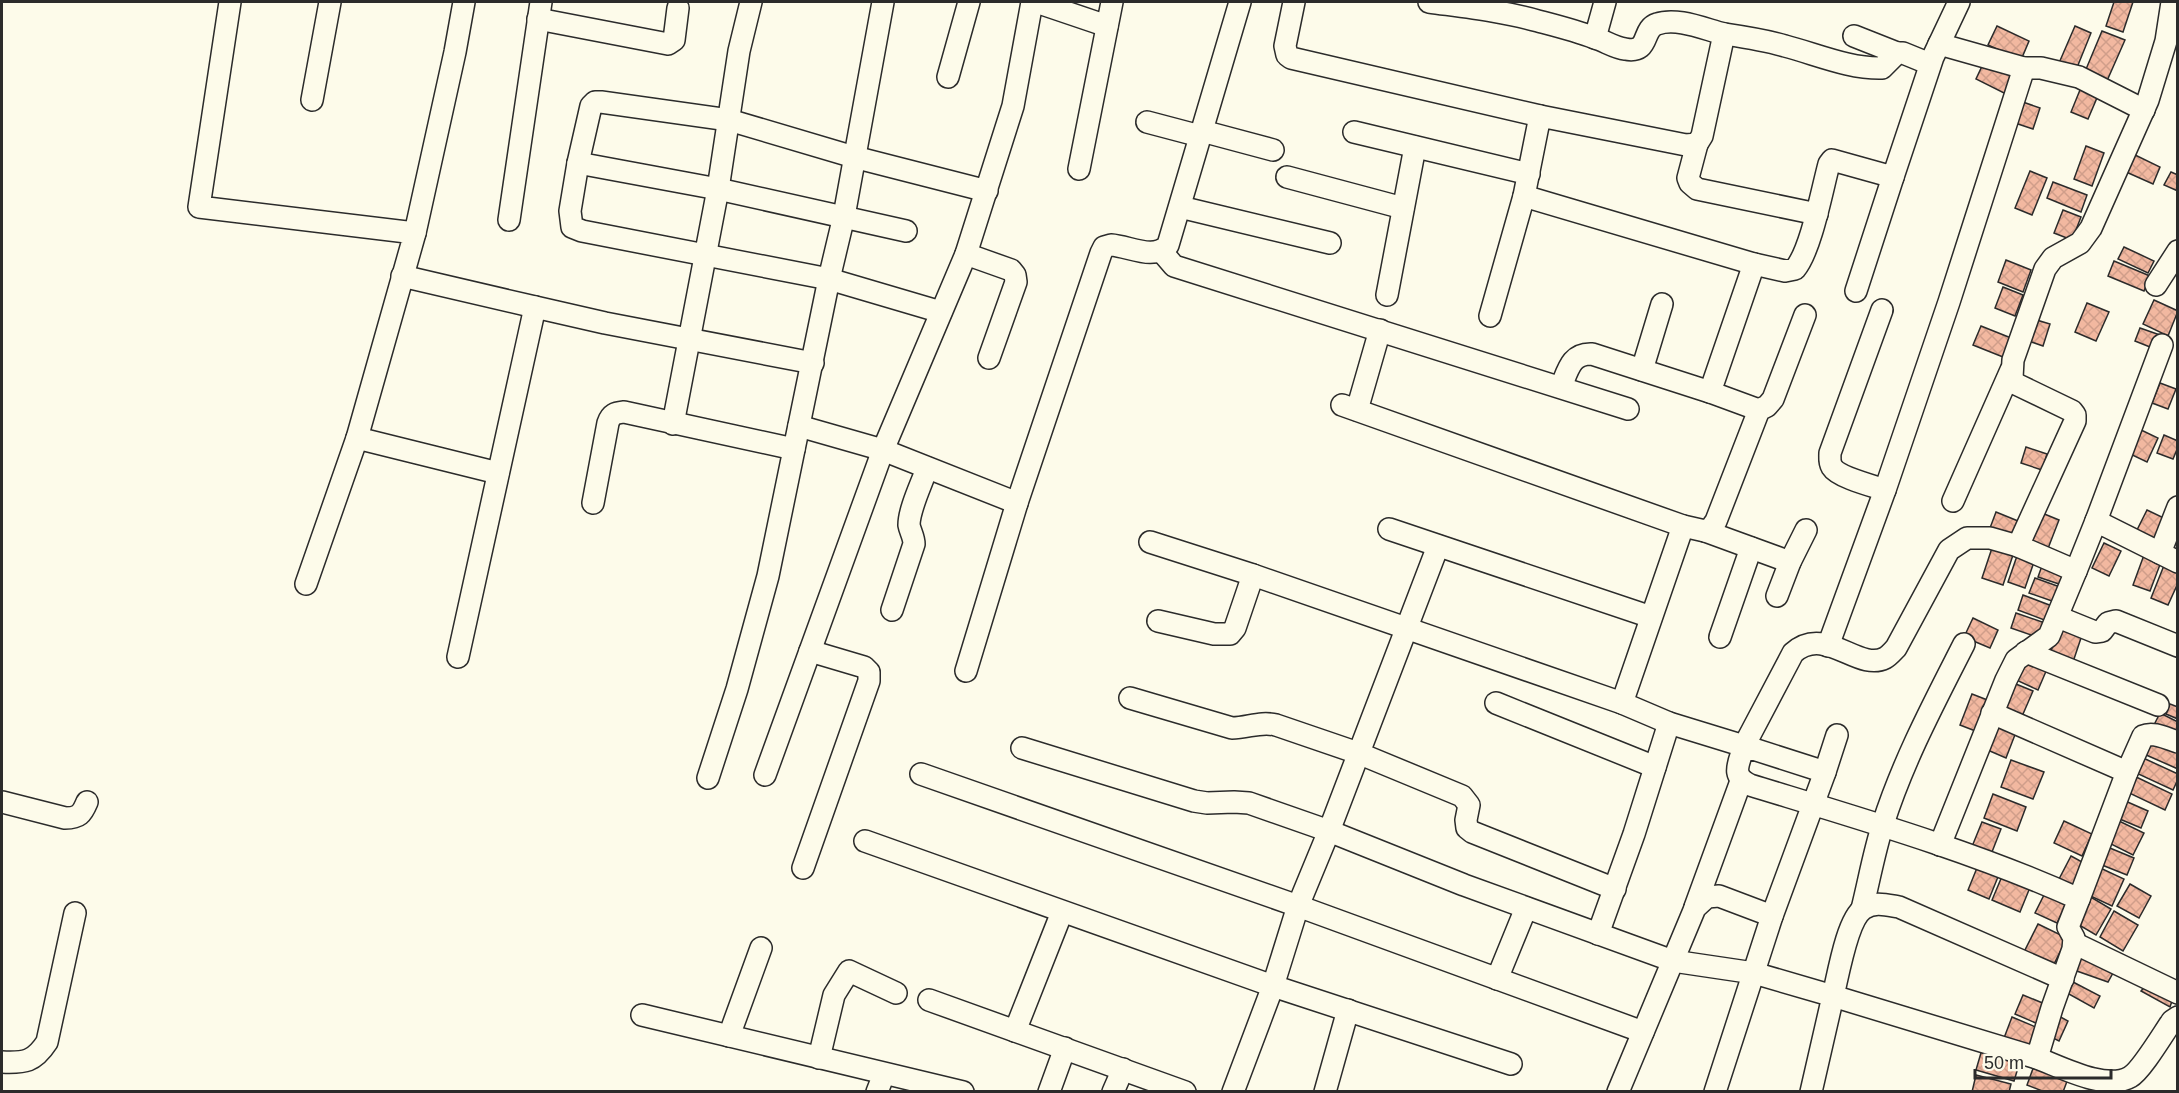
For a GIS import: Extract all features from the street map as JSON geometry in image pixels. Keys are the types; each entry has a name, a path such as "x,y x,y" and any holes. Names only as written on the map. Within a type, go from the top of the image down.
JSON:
{"street":[{"path":"230,2 199,207 415,233"},
{"path":"312,100 330,2"},
{"path":"306,584 357,438 415,233 464,2"},
{"path":"673,424 718,189 740,51 751,2"},
{"path":"708,778 761,606 844,216 883,2"},
{"path":"948,77 969,2"},
{"path":"765,775 883,450 966,254 1013,106 1034,2 1107,26"},
{"path":"1079,169 1113,2"},
{"path":"966,671 1017,503 1101,253 1104,247 1111,245 1155,253 1162,252 1168,245 1240,2"},
{"path":"1294,2 1285,46 1287,55 1291,58 1540,116 1686,145 1697,144"},
{"path":"1430,2 1536,11 1594,38 1625,49 1637,50 1644,44 1648,30 1654,24 1665,22 1782,45 1873,69 1882,68 1897,53"},
{"path":"1594,38 1605,2"},
{"path":"1856,291 1930,64 1959,2"},
{"path":"509,220 539,10 668,44 674,40 678,8"},
{"path":"1953,501 2011,370 2045,269 2053,258 2080,243 2091,228 2144,110 2173,11"},
{"path":"1724,34 1702,136 1697,144 1688,178 1690,183 1697,189 1817,214"},
{"path":"1854,36 1930,64"},
{"path":"1938,44 2024,68 2041,68 2079,77 2144,110"},
{"path":"1828,646 1885,490 1949,302 2024,68"},
{"path":"940,312 829,279 582,231 572,227 570,211 591,105 595,102 729,120 854,157 987,191"},
{"path":"1490,316 1524,195 1540,116"},
{"path":"1147,122 1273,150"},
{"path":"1354,132 1528,174"},
{"path":"1387,295 1415,147"},
{"path":"1524,195 1754,264 1785,271 1795,269 1801,262 1832,160 1893,177"},
{"path":"578,163 718,189 906,231"},
{"path":"1287,177 1403,208"},
{"path":"1179,207 1330,243"},
{"path":"2156,285 2178,251"},
{"path":"1162,252 1174,266 1628,409"},
{"path":"966,254 1011,270 1015,275 1016,282 989,358"},
{"path":"1710,392 1754,264"},
{"path":"402,276 689,340 813,363"},
{"path":"1642,370 1662,304"},
{"path":"458,657 535,307"},
{"path":"1882,310 1830,453 1830,463 1833,470 1840,474 1885,490"},
{"path":"1705,531 1716,521 1759,410 1773,399 1805,315"},
{"path":"1380,330 1350,407 1790,562"},
{"path":"1940,845 1992,713 2016,660 2049,636 2058,617 2162,345"},
{"path":"1561,387 1575,358 1583,353 1592,354 1759,410"},
{"path":"2011,370 2016,384 2072,411 2075,415 2018,546"},
{"path":"593,503 610,417 616,413 624,412 794,449"},
{"path":"799,426 883,450 1017,503"},
{"path":"357,438 498,472"},
{"path":"892,610 914,544 914,536 909,528 910,517 927,468"},
{"path":"2096,521 2169,558 2178,507"},
{"path":"1622,703 1683,526"},
{"path":"1389,529 1651,617"},
{"path":"1777,596 1806,530"},
{"path":"2076,571 2018,546 1990,538 1967,538 1949,550 1896,648 1886,658 1872,660 1815,643 1802,645 1792,653 1744,746 1738,775 1741,781 1883,825 2048,885 2079,899"},
{"path":"1150,542 1253,575 1622,703 1669,723 1824,772"},
{"path":"1233,1092 1273,986 1298,906 1438,546"},
{"path":"1720,637 1751,548"},
{"path":"1158,621 1214,634 1230,633 1236,628 1253,575"},
{"path":"2058,617 2095,632 2102,631 2108,623 2116,621 2178,646"},
{"path":"1811,1092 1850,926 1863,909 1883,825 1909,756 1964,644"},
{"path":"803,868 869,681 869,672 864,668 810,651"},
{"path":"2026,652 2158,705"},
{"path":"1130,698 1232,728 1244,728 1265,722 1358,753 1462,795 1469,805 1466,820 1467,828 1472,832 1615,889"},
{"path":"1496,703 1655,766"},
{"path":"1992,713 2127,772"},
{"path":"1598,934 1669,723"},
{"path":"2037,1058 2074,943 2068,927 2143,736 2154,734 2178,742"},
{"path":"1715,1092 1772,916 1814,805 1837,735"},
{"path":"1022,748 1194,801 1249,803 1673,961 1754,973 2037,1058 2095,1080 2115,1082 2131,1077 2172,1021 2178,1017"},
{"path":"921,774 1298,906 1643,1032"},
{"path":"1618,1092 1695,908 1741,781"},
{"path":"2,802 65,818 74,818 82,814 87,802"},
{"path":"865,841 1273,986 1511,1064"},
{"path":"1695,908 1707,897 1719,896 1772,916"},
{"path":"1863,909 1881,903 1899,907 2063,979"},
{"path":"1497,978 1526,908"},
{"path":"1016,1032 1062,912"},
{"path":"2,1062 31,1060 39,1054 47,1042 75,913"},
{"path":"2074,943 2178,993"},
{"path":"729,1036 761,948"},
{"path":"819,1058 834,995 849,971 896,993"},
{"path":"929,1000 1185,1092"},
{"path":"1325,1092 1348,1010"},
{"path":"642,1015 819,1058 880,1083 963,1092"},
{"path":"1049,1092 1065,1048"},
{"path":"1113,1092 1123,1069"}],"building":[{"path":"2114,2 2133,2 2123,32 2106,26"},
{"path":"1997,26 2029,41 2021,60 1988,45"},
{"path":"2075,26 2091,33 2076,70 2059,63"},
{"path":"2102,31 2125,40 2106,83 2084,74"},
{"path":"1984,62 2014,76 2006,94 1976,79"},
{"path":"2082,85 2099,93 2088,119 2071,112"},
{"path":"2017,100 2040,108 2033,129 2009,121"},
{"path":"2086,146 2104,153 2092,186 2074,179"},
{"path":"2131,153 2160,167 2153,184 2124,171"},
{"path":"2030,171 2047,178 2032,215 2015,208"},
{"path":"2171,172 2178,175 2178,191 2164,185"},
{"path":"2053,182 2087,195 2081,212 2047,198"},
{"path":"2063,210 2081,217 2072,240 2054,233"},
{"path":"2124,247 2154,261 2148,273 2118,259"},
{"path":"2006,260 2031,270 2023,292 1998,282"},
{"path":"2114,261 2150,276 2144,291 2108,276"},
{"path":"2003,287 2023,295 2015,316 1995,308"},
{"path":"2154,300 2178,311 2168,336 2143,324"},
{"path":"2087,303 2109,312 2096,341 2075,332"},
{"path":"2030,318 2050,324 2043,346 2023,339"},
{"path":"1981,326 2011,338 2003,357 1973,345"},
{"path":"2140,328 2160,335 2155,349 2135,341"},
{"path":"2160,383 2176,389 2168,409 2152,403"},
{"path":"2139,429 2158,438 2147,462 2128,453"},
{"path":"2164,435 2178,441 2173,459 2157,453"},
{"path":"2026,447 2047,454 2042,470 2021,463"},
{"path":"2147,510 2166,519 2153,545 2134,536"},
{"path":"2037,511 2059,520 2047,551 2025,542"},
{"path":"1996,512 2018,521 2012,537 1990,528"},
{"path":"2104,543 2121,551 2109,576 2092,568"},
{"path":"1993,545 2014,552 2003,585 1982,578"},
{"path":"2018,553 2035,559 2025,588 2008,582"},
{"path":"2144,555 2161,562 2150,591 2133,585"},
{"path":"2043,563 2067,572 2062,585 2038,577"},
{"path":"2165,563 2178,568 2178,583 2168,605 2151,598"},
{"path":"2035,578 2060,587 2055,602 2029,593"},
{"path":"2023,595 2052,606 2047,621 2018,610"},
{"path":"2016,613 2045,623 2040,638 2011,628"},
{"path":"1973,618 1998,630 1990,648 1964,637"},
{"path":"2061,621 2084,629 2073,662 2050,654"},
{"path":"2023,659 2047,669 2038,690 2014,679"},
{"path":"2011,682 2033,691 2020,721 1999,712"},
{"path":"1972,694 1990,701 1978,732 1960,725"},
{"path":"2170,704 2178,707 2178,719 2166,714"},
{"path":"2160,713 2178,722 2178,737 2154,725"},
{"path":"1995,718 2018,727 2006,758 1983,748"},
{"path":"2151,739 2178,750 2178,769 2144,754"},
{"path":"2141,757 2178,774 2173,790 2134,772"},
{"path":"2011,760 2044,772 2033,799 2001,787"},
{"path":"2132,775 2172,794 2165,810 2125,791"},
{"path":"1993,794 2026,807 2017,831 1984,818"},
{"path":"2123,800 2148,811 2141,828 2115,817"},
{"path":"2064,821 2092,834 2082,856 2054,843"},
{"path":"2119,821 2144,833 2133,855 2109,843"},
{"path":"1982,822 2001,829 1990,857 1971,849"},
{"path":"2105,846 2134,858 2127,875 2097,863"},
{"path":"2071,856 2084,863 2070,890 2057,883"},
{"path":"1979,863 2000,872 1989,899 1968,890"},
{"path":"2096,866 2124,879 2112,906 2084,893"},
{"path":"2003,874 2031,885 2020,912 1992,900"},
{"path":"2130,884 2151,896 2139,918 2117,906"},
{"path":"2047,889 2069,899 2057,923 2035,913"},
{"path":"2089,896 2111,909 2096,935 2074,922"},
{"path":"2114,911 2138,925 2123,951 2100,937"},
{"path":"2038,924 2067,938 2053,966 2024,952"},
{"path":"2081,957 2114,971 2108,982 2074,970"},
{"path":"2073,982 2100,996 2094,1008 2067,993"},
{"path":"2147,984 2173,998 2170,1007 2141,991"},
{"path":"2023,995 2045,1004 2038,1024 2015,1014"},
{"path":"2057,1015 2068,1021 2059,1041 2047,1035"},
{"path":"2012,1017 2038,1028 2030,1048 2004,1038"},
{"path":"1983,1046 2021,1058 2014,1081 1976,1070"},
{"path":"2035,1063 2069,1076 2063,1092 2045,1092 2027,1085"},
{"path":"1976,1075 2011,1084 2009,1092 1972,1092"}]}
